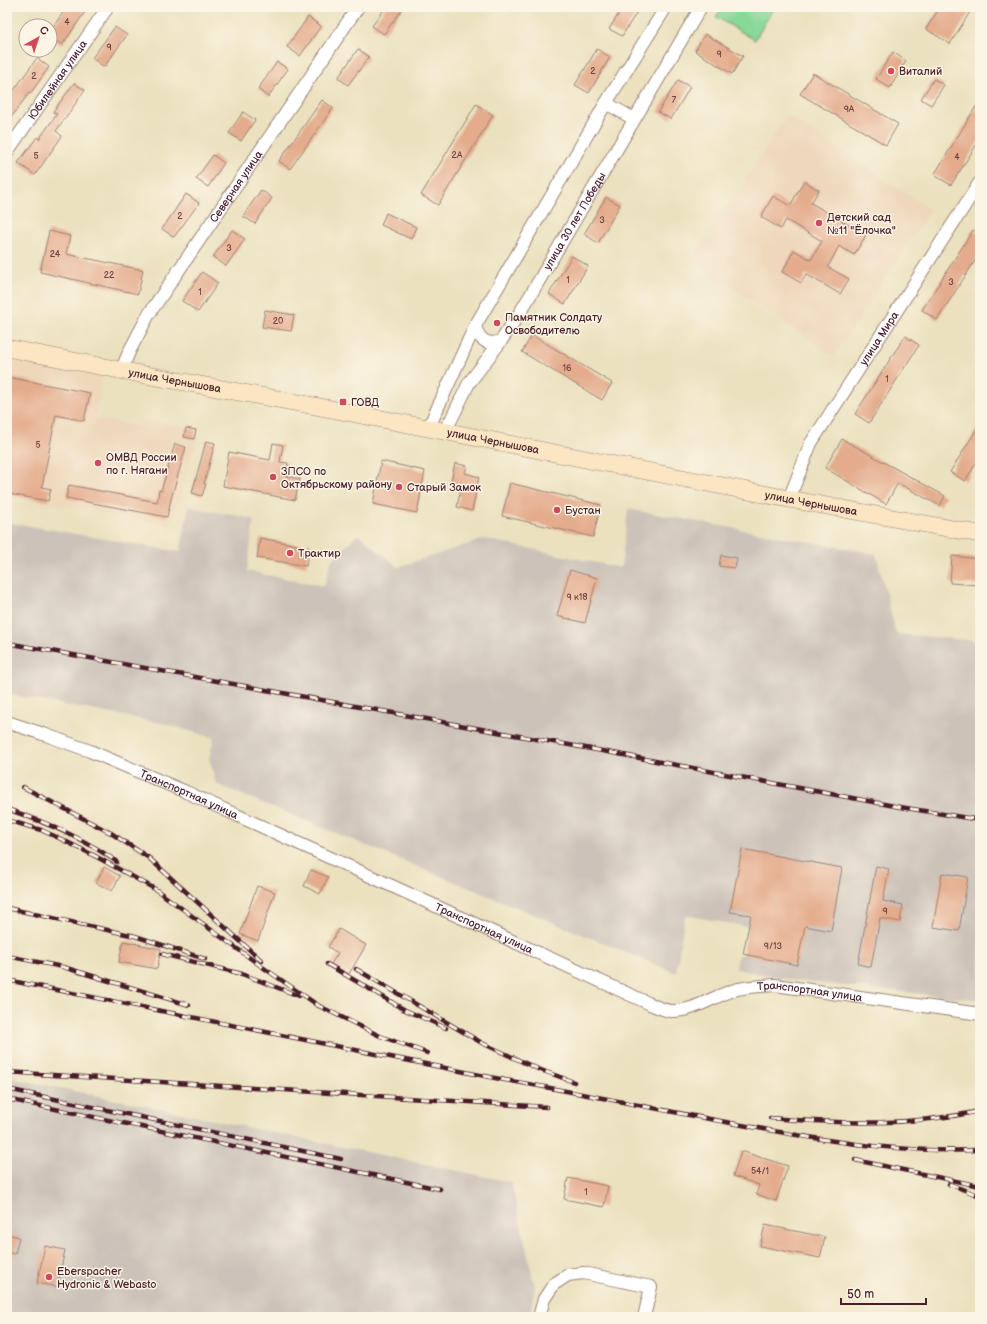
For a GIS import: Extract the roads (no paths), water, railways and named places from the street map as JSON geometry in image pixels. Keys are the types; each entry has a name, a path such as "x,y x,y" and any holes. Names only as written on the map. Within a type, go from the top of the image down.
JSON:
{"main road":[{"name":"улица Чернышова","path":"7,348 121,371 331,409 789,499 980,534"}],"street":[{"name":"Юбилейная улица","path":"7,152 108,7"},
{"name":"Северная улица","path":"121,371 149,314 358,7"},
{"path":"437,430 475,326 606,103 666,7"},
{"name":"улица 30 лет Победы","path":"437,430 469,382 501,341 521,311 701,7"},
{"path":"606,103 634,119"},
{"name":"улица Мира","path":"789,499 812,443 980,182"},
{"path":"475,326 477,334 485,341 494,344 501,341"},
{"name":"Транспортная улица","path":"7,722 90,751 186,792 662,1009 671,1011 682,1010 699,1005 738,989 754,986 775,985 980,1014"},
{"path":"539,1317 544,1299 554,1284 568,1276 583,1273 650,1287 644,1317"}],"railway":[{"path":"7,643 597,750 900,807 980,820"},
{"path":"23,787 111,833 149,858 262,961"},
{"path":"7,809 64,831 91,845 117,862"},
{"path":"7,820 41,830 61,839 155,889 319,1006"},
{"path":"7,908 135,936 205,959"},
{"path":"162,954 242,974 299,996"},
{"path":"7,956 63,967 189,1005"},
{"path":"327,964 405,1010 446,1028"},
{"path":"356,969 482,1043 538,1069 574,1082"},
{"path":"7,980 505,1080 785,1133 841,1142 896,1148 924,1150 980,1150"},
{"path":"315,1004 380,1036 427,1053"},
{"path":"7,1072 547,1107"},
{"path":"7,1089 341,1159"},
{"path":"7,1099 440,1189"},
{"path":"770,1118 823,1122 876,1122 928,1119 980,1111"},
{"path":"855,1160 980,1186"},
{"path":"949,1184 980,1196"}],"place":[{"name":"Виталий","path":"891,71"},
{"name":"Детский сад №11 \"Ёлочка\"","path":"819,223"},
{"name":"Памятник Солдату Освободителю","path":"497,323"},
{"name":"ГОВД","path":"343,402"},
{"name":"ОМВД России по г. Нягани","path":"98,463"},
{"name":"ЗПСО по Октябрьскому району","path":"273,477"},
{"name":"Старый Замок","path":"399,487"},
{"name":"Бустан","path":"557,510"},
{"name":"Трактир","path":"290,553"},
{"name":"Eberspacher Hydronic & Webasto","path":"49,1277"}]}
